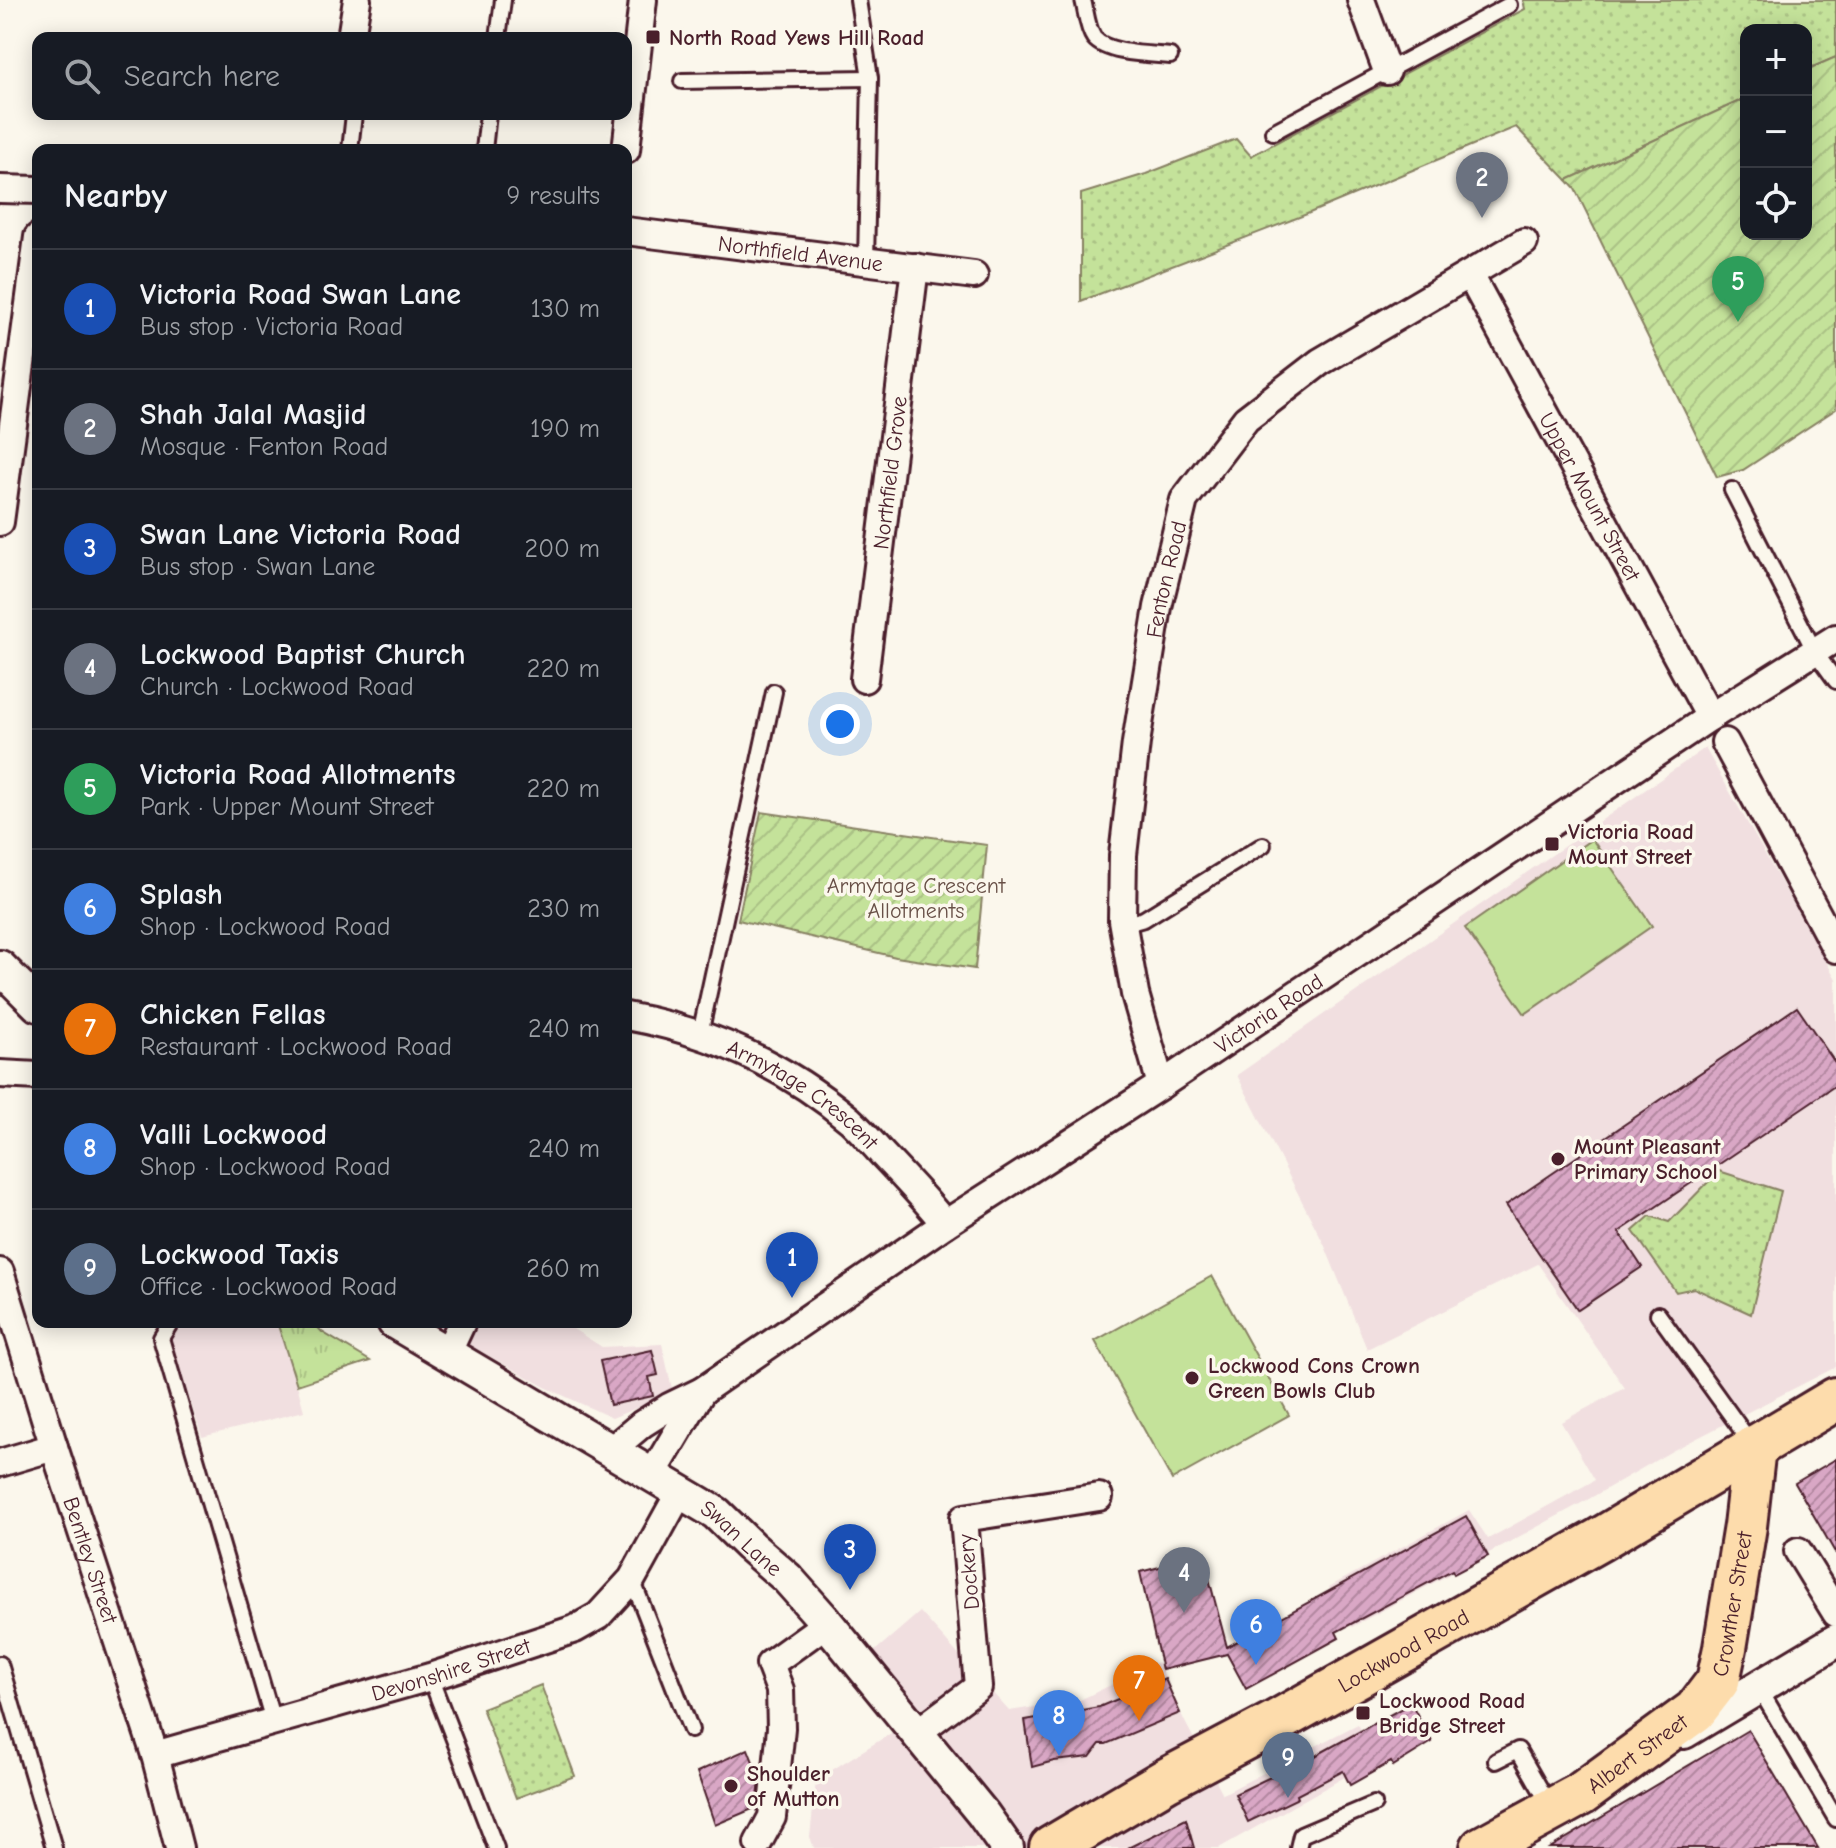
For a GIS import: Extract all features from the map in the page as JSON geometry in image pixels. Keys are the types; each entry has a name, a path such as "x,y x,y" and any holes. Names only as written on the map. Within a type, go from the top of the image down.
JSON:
{"main road":[{"name":"Lockwood Road","path":"1051,1848 1166,1780 1599,1540 1836,1399"},
{"name":"Crowther Street","path":"1661,1737 1695,1711 1718,1681 1745,1526 1754,1447"},
{"name":"Albert Street","path":"1482,1848 1581,1794 1661,1737"}],"street":[{"path":"352,32 357,0"},
{"path":"632,97 643,0"},
{"path":"1361,0 1387,71"},
{"path":"627,144 629,120"},
{"path":"0,189 32,190"},
{"name":"Northfield Avenue","path":"632,232 974,275"},
{"name":"Fenton Road","path":"1161,1085 1135,994 1123,925 1123,855 1136,743 1158,607 1184,500 1246,419 1320,362 1524,242"},
{"name":"Northfield Grove","path":"864,679 915,267"},
{"name":"Upper Mount Street","path":"1470,275 1710,717"},
{"path":"0,522 32,282"},
{"name":"Victoria Road","path":"611,1450 642,1424 702,1391 945,1224 1161,1085 1710,717 1826,645"},
{"path":"1725,742 1836,949"},
{"path":"0,967 32,999"},
{"name":"Armytage Crescent","path":"632,1017 700,1034 768,1064 808,1089 852,1122 945,1224"},
{"path":"0,1074 32,1076"},
{"name":"Bentley Street","path":"0,1272 155,1755 179,1848"},
{"name":"Swan Lane","path":"404,1328 716,1513 787,1578 827,1623 918,1732 1007,1848"},
{"path":"447,1354 459,1328"},
{"name":"Victoria Road","path":"652,1475 702,1391"},
{"path":"0,1463 54,1447"},
{"name":"Devonshire Street","path":"155,1755 430,1677 575,1629 598,1616 632,1579 680,1492"},
{"name":"Dockery","path":"918,1732 978,1687 964,1518 1099,1497"},
{"path":"1798,1551 1836,1613"},
{"path":"754,1846 772,1817 781,1728 780,1690 770,1664 827,1623"},
{"name":"Albert Street","path":"1661,1737 1679,1735 1836,1641"}],"lane":[{"path":"499,32 503,0"},
{"path":"858,0 870,78 866,261"},
{"path":"1083,0 1094,37 1104,45 1170,56"},
{"path":"1273,132 1509,5"},
{"path":"682,81 870,78"},
{"path":"351,144 353,120"},
{"path":"485,144 487,120"},
{"path":"1732,490 1826,645 1836,681"},
{"path":"700,1034 774,692"},
{"path":"1123,925 1144,919 1263,845"},
{"path":"1658,1314 1754,1447"},
{"path":"167,1328 161,1338 273,1721"},
{"path":"632,1579 691,1730"},
{"path":"0,1664 54,1848"},
{"path":"430,1677 496,1848"},
{"path":"1759,1688 1836,1819"},
{"path":"1496,1761 1518,1750 1552,1810"},
{"path":"1298,1848 1301,1835 1374,1804"}],"shaded area":[{"name":"Mount Pleasant Primary School","path":"1705,748 1836,979 1836,1367 1672,1451 1352,1627 1329,1587 1469,1510 1488,1539 1595,1480 1561,1422 1625,1388 1538,1264 1367,1349 1324,1244 1237,1075"},
{"path":"179,1328 279,1328 304,1411 202,1437 170,1338"},
{"path":"439,1328 572,1328 602,1347 662,1344 673,1393 612,1418 545,1387"},
{"path":"920,1612 1009,1711 1080,1700 1158,1662 1223,1794 1358,1724 1377,1762 1219,1848 814,1848 810,1837 816,1780 920,1715 869,1656"}],"green space":[{"path":"1523,0 1836,0 1836,57 1812,67 1812,24 1740,24 1740,101 1567,180 1516,127 1307,214 1081,301 1081,194 1146,174 1236,139 1251,156 1525,9"},
{"path":"1836,57 1836,409 1743,470 1717,477 1575,189 1567,180 1740,101 1740,240 1812,240 1812,67"},
{"name":"Armytage Crescent Allotments","path":"761,812 987,845 975,969 896,957 738,920"},
{"path":"1592,839 1652,926 1525,1014 1465,928"},
{"path":"1719,1171 1781,1191 1751,1314 1694,1288 1676,1292 1633,1231 1650,1216 1669,1222"},
{"name":"Lockwood Cons Crown Green Bowls Club","path":"1212,1276 1289,1415 1172,1480 1095,1341"},
{"path":"279,1328 318,1328 370,1361 297,1385"},
{"path":"541,1685 575,1776 516,1798 482,1708"}],"building":[{"path":"1797,1007 1836,1064 1836,1085 1619,1232 1642,1267 1578,1310 1506,1205"},
{"path":"652,1350 658,1375 649,1377 653,1396 610,1405 600,1361"},
{"path":"1836,1459 1836,1554 1795,1483"},
{"path":"1466,1516 1488,1556 1454,1574 1452,1570 1336,1632 1339,1638 1246,1689 1227,1654 1162,1670 1140,1572 1203,1556 1227,1647"},
{"path":"1165,1679 1180,1713 1100,1744 1090,1757 1032,1767 1025,1720 1099,1707"},
{"path":"1411,1703 1432,1742 1393,1766 1391,1762 1350,1785 1343,1771 1297,1795 1298,1798 1248,1822 1235,1794 1286,1772"},
{"path":"1748,1730 1818,1848 1550,1848"},
{"path":"748,1749 760,1780 757,1807 715,1825 697,1772"},
{"path":"1186,1819 1194,1848 1128,1848"}],"place":[{"name":"North Road Yews Hill Road","path":"653,37"},
{"name":"Shah Jalal Masjid","path":"1482,218"},
{"name":"Victoria Road Allotments","path":"1738,322"},
{"name":"Victoria Road Mount Street","path":"1552,844"},
{"name":"Mount Pleasant Primary School","path":"1558,1159"},
{"name":"Victoria Road Swan Lane","path":"792,1298"},
{"name":"Lockwood Cons Crown Green Bowls Club","path":"1192,1378"},
{"name":"Swan Lane Victoria Road","path":"850,1590"},
{"name":"Lockwood Baptist Church","path":"1184,1613"},
{"name":"Splash","path":"1256,1665"},
{"name":"Lockwood Road Bridge Street","path":"1363,1713"},
{"name":"Chicken Fellas","path":"1139,1721"},
{"name":"Valli Lockwood","path":"1059,1756"},
{"name":"Shoulder of Mutton","path":"731,1786"},
{"name":"Lockwood Taxis","path":"1288,1798"}]}
